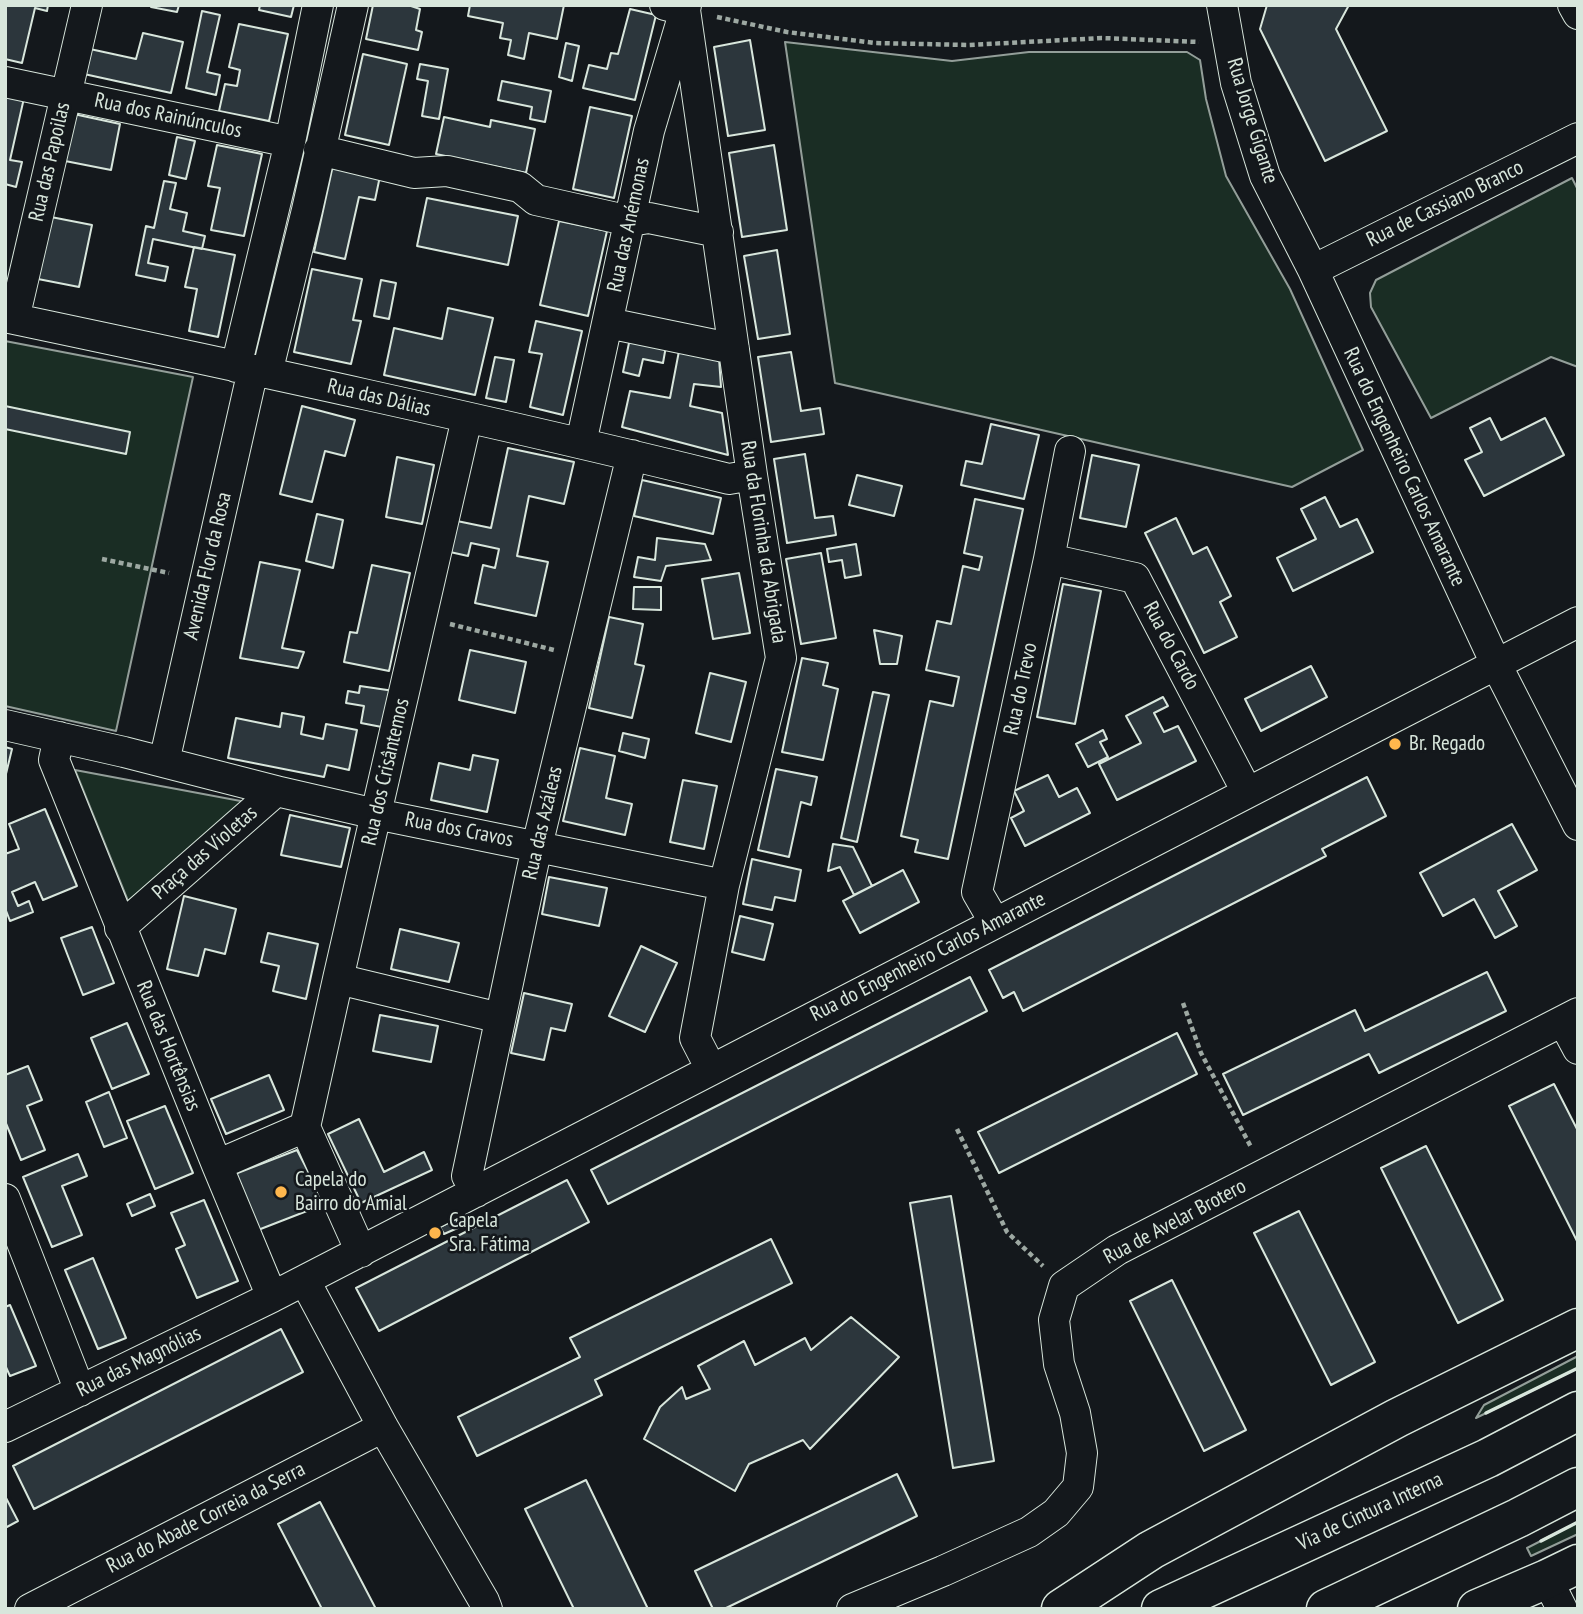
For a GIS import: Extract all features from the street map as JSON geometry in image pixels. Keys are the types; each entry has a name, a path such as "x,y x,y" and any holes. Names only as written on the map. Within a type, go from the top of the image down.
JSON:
{"highway":[{"path":"1061,1609 1151,1550 1396,1418 1578,1328"},
{"name":"Via de Cintura Interna","path":"1161,1609 1488,1458 1578,1411"},
{"path":"1326,1609 1578,1488"},
{"path":"1477,1609 1562,1584"}],"street":[{"name":"Rua das Papoilas","path":"10,318 87,5"},
{"name":"Avenida Flor da Rosa","path":"261,372 275,202 318,5"},
{"name":"Avenida Flor da Rosa","path":"164,762 261,372 307,210 353,5"},
{"name":"Rua Jorge Gigante","path":"1222,5 1236,83 1265,176 1313,270"},
{"path":"1573,5 1578,14"},
{"name":"Rua das Anémonas","path":"581,443 679,7"},
{"name":"Rua da Florinha da Abrigada","path":"679,7 719,242 781,658 724,885 695,1038 711,1069"},
{"path":"305,67 337,76"},
{"name":"Rua dos Rainúnculos","path":"5,82 290,142"},
{"name":"Rua de Cassiano Branco","path":"1313,270 1578,138"},
{"path":"319,150 414,173 447,171 520,187 536,200 630,221 649,218 719,242"},
{"path":"275,202 307,210"},
{"name":"Rua do Engenheiro Carlos Amarante","path":"1313,270 1496,664 1578,825"},
{"name":"Rua das Dálias","path":"10,318 581,443 729,479 752,475"},
{"path":"608,323 734,349"},
{"name":"Rua dos Crisântemos","path":"305,1127 467,418"},
{"name":"Rua do Trevo","path":"995,923 977,892 1070,451"},
{"name":"Rua das Azáleas","path":"476,1192 467,1176 500,1018 537,846 632,455"},
{"name":"Rua do Cardo","path":"1049,559 1135,578 1247,792"},
{"name":"Rua do Engenheiro Carlos Amarante","path":"305,1280 1578,622"},
{"name":"Praça das Violetas","path":"5,725 164,762 276,792"},
{"path":"59,737 54,760 120,928"},
{"name":"Praça das Violetas","path":"120,928 276,792"},
{"name":"Rua dos Cravos","path":"276,792 724,885"},
{"name":"Rua das Hortênsias","path":"120,928 272,1297"},
{"path":"338,979 500,1018"},
{"name":"Rua de Avelar Brotero","path":"1064,1286 1117,1250 1571,1017 1578,1049"},
{"path":"217,1165 305,1127 360,1252"},
{"path":"5,1199 80,1391"},
{"path":"305,1280 383,1427 487,1609"},
{"name":"Rua das Magnólias","path":"5,1427 305,1280"},
{"path":"852,1609 1029,1532 1056,1513 1078,1487 1082,1453 1075,1413 1059,1364 1054,1320 1064,1286"},
{"name":"Rua do Abade Correia da Serra","path":"30,1609 383,1427"}],"path":[{"path":"679,7 787,32 874,43 969,45 1102,37 1196,42 1229,40"},
{"path":"102,559 169,573"},
{"path":"422,616 583,657"},
{"path":"1183,1003 1201,1053 1266,1175"},
{"path":"957,1129 1007,1232 1064,1286"}],"green space":[{"path":"785,42 952,61 1029,52 1187,52 1200,60 1206,99 1226,176 1290,289 1363,450 1292,487 835,383"},
{"path":"1572,178 1578,190 1578,367 1551,357 1431,418 1371,307 1370,293 1376,280"},
{"path":"5,341 193,377 116,731 5,706"},
{"path":"75,770 246,802 128,901"},
{"path":"1578,1356 1578,1368 1476,1418 1484,1405"},
{"path":"1578,1522 1578,1534 1531,1556 1527,1548"}],"building":[{"path":"5,5 48,5 47,11 35,8 22,63 5,59"},
{"path":"179,5 177,12 151,7"},
{"path":"260,5 294,5 291,17 259,10"},
{"path":"373,5 408,5 420,9 416,30 422,32 418,50 366,39"},
{"path":"470,5 564,5 557,39 529,33 524,59 508,55 511,40 500,38 503,23 468,16"},
{"path":"1267,5 1349,5 1336,29 1387,131 1325,161 1260,29"},
{"path":"630,9 656,15 635,100 583,88 589,65 607,69 611,53 618,54"},
{"path":"202,11 220,15 207,72 220,75 216,95 186,88"},
{"path":"239,24 288,34 269,121 219,111 225,84 237,86 240,70 229,67"},
{"path":"143,33 183,42 171,93 84,74 90,49 136,59"},
{"path":"750,40 765,130 728,136 714,47"},
{"path":"566,43 579,46 572,81 559,77"},
{"path":"363,54 407,64 389,145 345,135"},
{"path":"420,64 448,69 439,119 422,116 428,81 417,79"},
{"path":"502,81 551,91 545,122 530,119 532,107 498,100"},
{"path":"5,94 24,98 10,160 22,162 16,187 5,184"},
{"path":"590,107 632,116 614,198 573,189"},
{"path":"69,113 120,124 111,170 60,160"},
{"path":"444,117 490,127 491,120 535,129 526,173 436,154"},
{"path":"177,137 195,141 186,179 169,175"},
{"path":"217,145 262,154 244,236 211,230 220,188 208,186"},
{"path":"774,145 787,230 742,237 729,153"},
{"path":"333,165 380,176 375,200 359,197 345,259 314,252"},
{"path":"164,181 176,183 170,209 187,213 183,231 205,236 202,249 153,239 148,263 168,267 165,281 136,275 146,226 154,228"},
{"path":"427,198 518,216 508,265 417,246"},
{"path":"51,217 92,225 79,287 38,279"},
{"path":"559,221 607,231 588,316 540,305"},
{"path":"194,247 235,255 218,337 189,331 197,289 185,287"},
{"path":"777,250 790,334 758,339 744,256"},
{"path":"312,269 362,279 353,320 361,321 351,364 294,352"},
{"path":"381,280 396,283 389,319 374,316"},
{"path":"448,308 493,318 475,395 384,375 394,328 442,339"},
{"path":"536,321 582,331 563,415 530,407 542,354 529,352"},
{"path":"630,338 666,346 663,363 643,359 639,376 623,372"},
{"path":"679,351 719,358 721,387 694,384 690,406 722,413 728,455 622,427 630,391 670,398"},
{"path":"791,352 801,411 820,408 824,434 771,442 758,357"},
{"path":"495,357 514,360 506,402 486,398"},
{"path":"5,406 130,432 126,454 5,429"},
{"path":"302,406 355,420 345,456 325,451 312,502 280,494"},
{"path":"1490,418 1501,440 1545,418 1564,455 1484,496 1465,460 1482,452 1470,428"},
{"path":"991,424 1039,435 1024,499 961,485 966,461 982,464"},
{"path":"508,448 574,462 564,504 529,496 517,556 548,562 536,616 475,603 483,565 495,568 499,549 471,543 468,556 450,552 457,521 491,528"},
{"path":"805,454 815,518 833,516 836,535 787,543 774,459"},
{"path":"1092,455 1139,465 1126,527 1080,518"},
{"path":"397,457 434,465 422,524 386,517"},
{"path":"857,475 902,486 894,516 849,505"},
{"path":"642,480 721,498 713,534 634,516"},
{"path":"1325,497 1340,527 1357,519 1373,552 1293,591 1277,558 1316,539 1301,509"},
{"path":"975,499 1023,509 948,859 915,852 918,840 901,836 930,701 953,706 959,677 926,670 937,621 951,624 963,566 979,570 982,557 964,553"},
{"path":"317,514 343,520 333,568 306,561"},
{"path":"1176,518 1193,554 1207,547 1231,596 1220,602 1237,637 1204,653 1145,533"},
{"path":"657,538 705,544 711,560 666,566 661,581 634,577 638,557 655,560"},
{"path":"856,544 861,575 845,578 842,560 829,562 827,549"},
{"path":"821,553 836,638 801,644 786,559"},
{"path":"260,562 300,570 282,648 304,652 298,668 240,658"},
{"path":"372,565 410,573 389,671 344,662 350,632 357,633"},
{"path":"739,573 750,633 713,639 702,579"},
{"path":"1063,584 1101,591 1075,724 1037,717"},
{"path":"634,587 661,587 661,610 633,609"},
{"path":"609,617 643,624 635,664 644,666 632,718 589,708"},
{"path":"874,630 902,636 897,664 880,664"},
{"path":"470,650 526,662 515,713 459,700"},
{"path":"802,658 828,663 823,685 838,689 823,760 782,752"},
{"path":"1311,666 1327,697 1261,731 1245,699"},
{"path":"710,673 746,682 731,742 696,733"},
{"path":"360,686 394,691 387,728 361,723 364,706 346,703 348,691 359,693"},
{"path":"873,692 889,695 857,842 841,838"},
{"path":"1163,697 1168,706 1154,713 1164,732 1178,726 1196,761 1117,800 1099,764 1141,743 1126,716"},
{"path":"282,713 304,717 301,734 323,739 326,724 357,730 349,770 327,765 324,777 228,758 236,718 280,727"},
{"path":"1103,730 1107,739 1100,742 1108,757 1088,767 1076,744"},
{"path":"623,733 649,739 645,758 619,751"},
{"path":"5,747 12,749 5,778"},
{"path":"580,748 615,756 606,798 632,804 625,835 563,821"},
{"path":"473,755 498,760 487,812 431,800 439,763 470,770"},
{"path":"776,769 817,777 811,805 801,802 789,857 758,850"},
{"path":"1048,775 1059,797 1077,788 1090,813 1025,846 1011,818 1024,811 1014,791"},
{"path":"1367,777 1386,816 1322,849 1326,856 1023,1011 1014,992 1003,998 989,970"},
{"path":"683,780 717,786 704,849 670,842"},
{"path":"45,809 77,886 43,900 35,882 12,892 18,906 29,901 33,912 10,921 5,908 5,854 19,849 9,824"},
{"path":"290,815 350,828 341,867 281,855"},
{"path":"1512,824 1537,870 1498,891 1517,926 1495,938 1474,899 1443,916 1420,873"},
{"path":"833,844 853,847 872,886 854,895 840,867 828,871"},
{"path":"752,859 801,870 795,901 775,897 772,910 743,904"},
{"path":"903,870 919,902 860,933 843,901"},
{"path":"549,877 607,888 599,926 542,914"},
{"path":"184,896 236,909 225,954 205,949 198,976 167,969"},
{"path":"740,916 773,924 764,960 732,952"},
{"path":"92,927 114,983 83,995 61,938"},
{"path":"400,929 459,943 449,982 391,969"},
{"path":"268,933 318,944 306,999 273,991 279,966 261,962"},
{"path":"641,946 677,963 645,1032 609,1016"},
{"path":"1487,972 1506,1011 1379,1073 1369,1054 1243,1115 1223,1074 1355,1010 1365,1031"},
{"path":"970,977 987,1011 608,1204 591,1170"},
{"path":"524,993 572,1004 565,1031 551,1028 544,1060 511,1053"},
{"path":"380,1015 438,1026 431,1062 373,1051"},
{"path":"127,1023 149,1074 112,1089 91,1038"},
{"path":"1177,1033 1197,1074 999,1173 978,1132"},
{"path":"28,1066 42,1100 27,1106 45,1150 21,1160 5,1121 5,1075"},
{"path":"269,1075 284,1110 226,1134 211,1099"},
{"path":"1554,1084 1578,1131 1578,1243 1509,1106"},
{"path":"109,1092 127,1138 104,1147 86,1102"},
{"path":"165,1106 193,1173 155,1189 127,1121"},
{"path":"359,1119 384,1172 424,1152 432,1170 361,1203 328,1134"},
{"path":"1426,1146 1503,1300 1458,1323 1381,1168"},
{"name":"Capela do Bairro do Amial","path":"297,1150 325,1204 258,1230 235,1174"},
{"path":"78,1154 87,1176 62,1186 82,1235 52,1247 23,1177"},
{"path":"567,1180 589,1222 379,1331 356,1288"},
{"path":"150,1194 155,1206 132,1216 127,1204"},
{"path":"951,1196 994,1461 953,1468 910,1203"},
{"path":"204,1200 238,1281 197,1298 176,1249 185,1245 171,1213"},
{"path":"1299,1211 1375,1362 1331,1385 1254,1233"},
{"path":"456,1219 460,1227 444,1234 440,1227"},
{"path":"771,1239 792,1283 595,1380 602,1395 477,1456 458,1417 580,1357 570,1338"},
{"path":"93,1258 126,1338 98,1349 65,1270"},
{"path":"1172,1280 1246,1430 1204,1451 1130,1301"},
{"path":"10,1305 36,1366 10,1376 5,1365 5,1307"},
{"path":"851,1317 899,1357 810,1449 803,1440 749,1464 735,1491 644,1439 660,1407 682,1387 686,1399 710,1389 698,1366 744,1341 755,1365 805,1338 811,1350"},
{"path":"281,1329 303,1372 34,1509 13,1466"},
{"path":"897,1474 917,1516 724,1609 713,1609 695,1571"},
{"path":"586,1480 648,1609 574,1609 525,1509"},
{"path":"5,1496 18,1521 5,1528"},
{"path":"320,1502 376,1609 322,1609 278,1524"}],"wall":[{"path":"1486,1413 1578,1368"},
{"path":"1541,1541 1578,1522"}],"place":[{"name":"Br. Regado","path":"1395,744"},
{"name":"Capela do Bairro do Amial","path":"281,1192"},
{"name":"Capela Sra. Fátima","path":"435,1233"}]}
